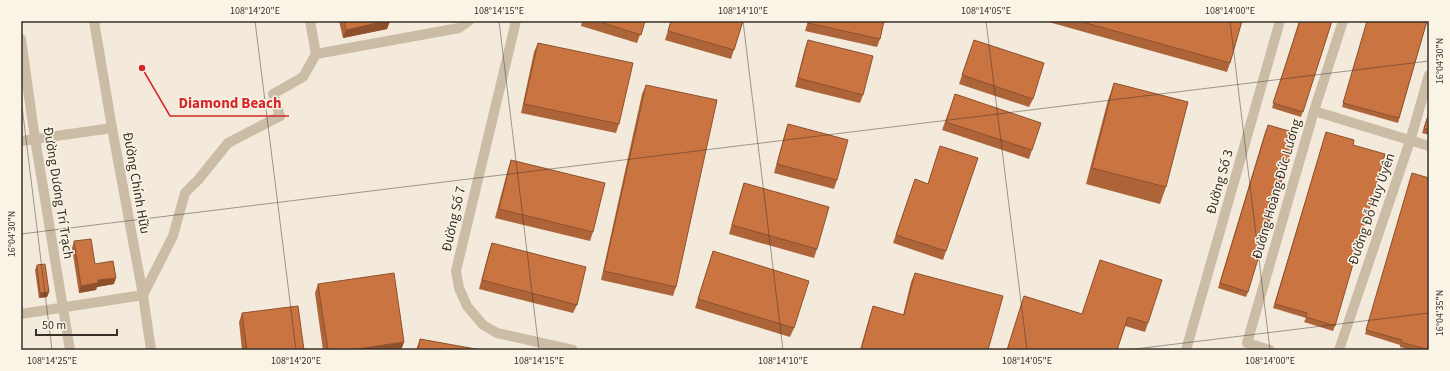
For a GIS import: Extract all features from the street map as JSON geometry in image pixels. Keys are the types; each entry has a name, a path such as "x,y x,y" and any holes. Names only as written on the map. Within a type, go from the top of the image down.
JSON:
{"street":[{"name":"Đường Chính Hữu","path":"94,21 143,295 151,350"},
{"path":"21,314 143,295 173,236 185,193 198,180 228,143 280,116 273,94 303,77 316,54 310,21"},
{"path":"316,54 459,28 469,21"},
{"name":"Đường Số 7","path":"516,21 456,271 459,288 467,306 483,325 497,333 573,350"},
{"name":"Đường Số 3","path":"1186,350 1280,21"},
{"name":"Đường Hoàng Đức Lương","path":"1270,350 1247,343 1314,111 1343,21"},
{"name":"Đường Dương Trí Trạch","path":"21,39 35,139 70,350"},
{"name":"Đường Đỗ Huy Uyên","path":"1340,350 1410,140 1429,75"},
{"path":"1314,111 1429,146"},
{"path":"21,141 112,128"}],"building":[{"path":"344,21 387,21 346,30"},
{"path":"597,21 645,21 641,35"},
{"path":"671,21 743,21 734,50 668,31"},
{"path":"809,21 884,21 880,39 808,23"},
{"path":"1079,21 1242,21 1230,63"},
{"path":"1300,21 1332,21 1303,112 1273,103"},
{"path":"1367,21 1427,21 1399,118 1343,103"},
{"path":"808,40 873,56 863,95 798,78"},
{"path":"974,40 1044,63 1033,99 962,75"},
{"path":"538,43 633,63 619,124 524,104"},
{"path":"1114,83 1188,102 1166,187 1092,168"},
{"path":"646,85 717,100 676,287 604,271"},
{"path":"955,94 1041,123 1032,150 946,122"},
{"path":"1429,113 1429,130 1424,128"},
{"path":"788,124 848,140 837,180 777,164"},
{"path":"1268,125 1296,133 1248,292 1220,283"},
{"path":"1326,132 1354,140 1353,145 1385,154 1335,326 1306,317 1307,313 1275,304"},
{"path":"940,146 978,158 946,251 896,235 915,179 928,184"},
{"path":"511,160 605,183 593,232 499,209"},
{"path":"1412,173 1429,178 1429,350 1401,342 1402,340 1366,330"},
{"path":"744,183 829,207 817,249 732,225"},
{"path":"91,239 95,264 113,261 116,278 98,280 98,283 81,286 74,241"},
{"path":"492,243 586,267 577,305 482,280"},
{"path":"713,251 809,281 794,328 698,299"},
{"path":"1100,260 1162,280 1148,323 1128,317 1117,350 1007,350 1024,296 1082,314"},
{"path":"45,264 49,292 40,293 37,265"},
{"path":"394,273 404,342 351,350 328,350 318,284"},
{"path":"915,273 1003,296 988,350 861,350 873,306 904,315"},
{"path":"298,306 304,350 247,350 242,313"},
{"path":"420,339 481,350 418,350"}],"place":[{"name":"Diamond Beach","path":"142,68"}]}
